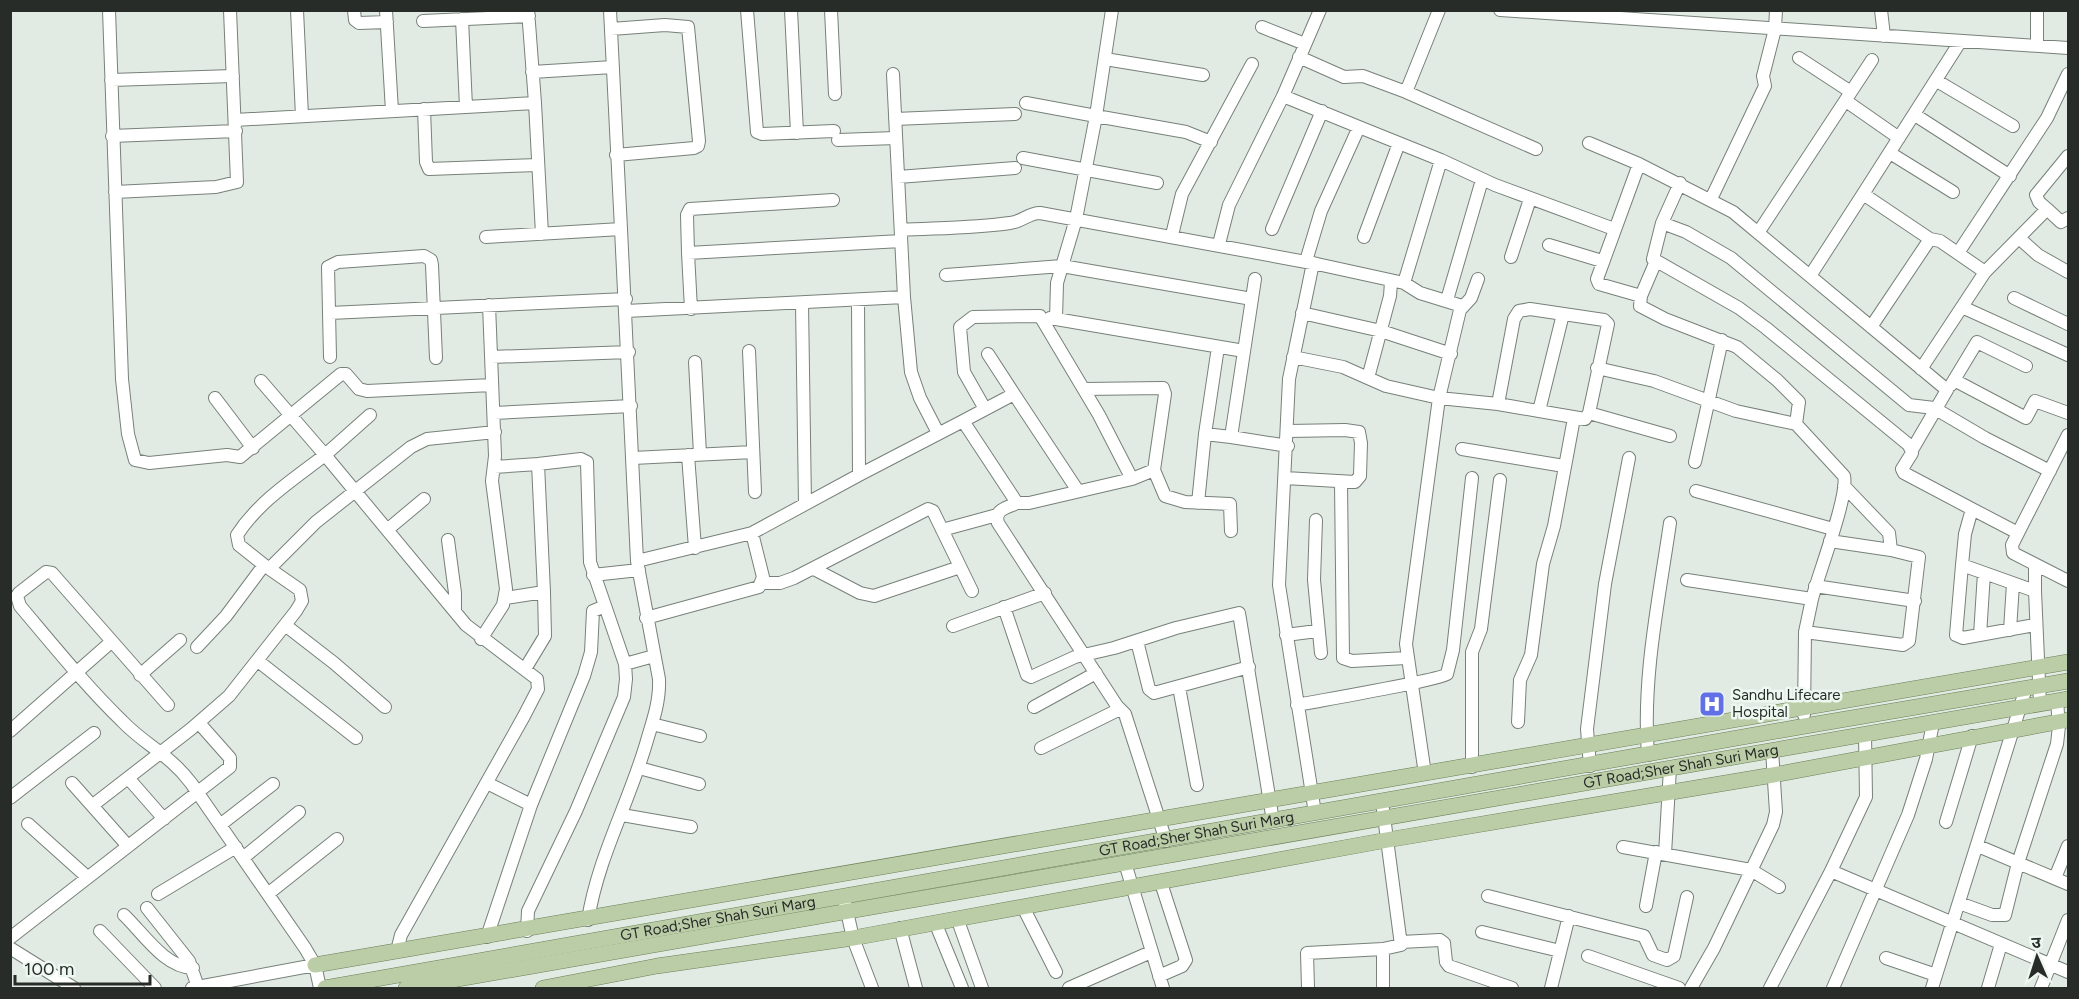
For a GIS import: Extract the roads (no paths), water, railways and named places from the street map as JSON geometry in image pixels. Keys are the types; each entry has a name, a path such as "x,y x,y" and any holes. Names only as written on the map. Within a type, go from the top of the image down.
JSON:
{"main road":[{"path":"315,965 527,931 2068,662"},
{"name":"GT Road;Sher Shah Suri Marg","path":"325,988 845,904 1125,863 1590,766 2068,681"},
{"name":"GT Road;Sher Shah Suri Marg","path":"406,988 1315,813 1383,810 1670,768 2063,700"},
{"path":"543,988 657,966 853,938 1387,840 1773,775 2063,720"}],"street":[{"path":"109,10 122,379 128,434 135,460 149,463 227,455 240,457 341,374 346,374 362,390 492,385"},
{"path":"115,192 235,184 238,172 230,10"},
{"path":"297,10 302,116"},
{"path":"354,10 355,20 359,23 387,16 392,111"},
{"path":"588,920 593,893 639,768 660,690 638,565 610,10"},
{"path":"747,10 757,132 896,138"},
{"path":"791,10 797,134"},
{"path":"831,10 835,94"},
{"path":"1056,319 1057,283 1076,219 1096,116 1112,10"},
{"path":"1219,244 1229,205 1283,96 1320,10"},
{"path":"1406,92 1439,10"},
{"path":"1500,10 1645,15 1775,29 2068,48"},
{"path":"1711,199 1765,86 1764,73 1775,29 1776,10"},
{"path":"1881,10 1884,36"},
{"path":"2037,10 2037,46"},
{"path":"423,21 529,13 542,234"},
{"path":"462,19 466,107"},
{"path":"611,29 665,25 688,27 699,141 698,146 694,148 616,155"},
{"path":"1262,27 1305,44"},
{"path":"1810,276 1915,116 1960,42"},
{"path":"1299,57 1344,77 1358,75 1406,92 1536,149"},
{"path":"1799,58 1899,138"},
{"path":"1105,59 1203,75"},
{"path":"1758,233 1872,60"},
{"path":"1172,235 1182,194 1252,64"},
{"path":"532,72 613,67"},
{"path":"893,74 904,297 911,372 920,398 938,433"},
{"path":"1958,253 2047,118 2068,74"},
{"path":"111,80 233,76"},
{"path":"1937,81 2013,126"},
{"path":"1283,96 1441,160 1482,180 1614,229"},
{"path":"112,136 236,125 302,116 535,103"},
{"path":"1026,103 1186,132 1211,142"},
{"path":"424,110 426,162 429,169 538,165"},
{"path":"1272,229 1322,111"},
{"path":"895,119 1015,114"},
{"path":"1915,116 2010,176"},
{"path":"1315,813 1279,585 1280,520 1288,446 1293,357 1310,262 1321,212 1359,127"},
{"path":"1364,237 1399,143"},
{"path":"1589,143 1680,183 1733,212 1921,369 1951,385 2026,418 2035,401 2068,414"},
{"path":"1890,153 1953,192"},
{"path":"2068,156 2036,195 2039,202 2061,222 2068,218"},
{"path":"1404,283 1441,160"},
{"path":"898,177 1019,163 1086,168 1157,183"},
{"path":"1639,164 1597,279 1599,284 1641,296"},
{"path":"1447,300 1482,180"},
{"path":"1680,183 1662,222 1653,255 1656,261 1739,309 1766,328 1912,450"},
{"path":"1863,194 1930,239 1936,239 1985,272"},
{"path":"1511,257 1530,199"},
{"path":"691,309 687,215 690,209 833,200"},
{"path":"1921,369 1985,272 2048,209"},
{"path":"688,253 902,236 1014,223 1031,213 1172,235 1310,262 1391,282 1404,283 1420,293 1462,306"},
{"path":"1662,222 1686,232 1731,258 1909,405 1934,408 1985,438 2050,471"},
{"path":"486,237 621,229"},
{"path":"2019,238 2038,255 2068,272"},
{"path":"1871,327 1930,239"},
{"path":"1550,245 1602,261"},
{"path":"330,357 327,274 331,264 424,256 431,260 432,265 436,358"},
{"path":"1656,261 1641,296 1640,304 1646,311 1722,340 1746,352 1794,396 1800,406 1796,424"},
{"path":"946,275 1062,266 1252,298"},
{"path":"1231,437 1255,279"},
{"path":"1425,774 1406,658 1411,599 1439,398 1462,306 1471,298 1478,279"},
{"path":"1368,378 1390,296 1391,282"},
{"path":"330,313 489,305 626,305 691,309 904,297"},
{"path":"2014,298 2068,324"},
{"path":"858,300 859,475"},
{"path":"802,303 806,504"},
{"path":"481,639 506,598 492,481 495,432 489,305"},
{"path":"1962,307 2068,355"},
{"path":"1293,357 1343,368 1394,388 1439,398 1498,404 1585,419 1589,412 1608,322 1530,309 1516,314 1498,404"},
{"path":"1302,313 1381,331 1450,354"},
{"path":"1539,411 1563,314"},
{"path":"984,409 964,372 960,327 963,322 973,318 1024,315 1043,317 1244,351"},
{"path":"1043,317 1132,479"},
{"path":"1695,462 1722,340"},
{"path":"2018,533 1904,473 1902,469 1934,408 1977,342 2026,366"},
{"path":"1198,503 1205,434 1218,347"},
{"path":"750,351 755,492"},
{"path":"490,357 629,352"},
{"path":"988,354 1078,491"},
{"path":"695,362 695,548"},
{"path":"1597,368 1654,381 1736,411 1796,424 1840,471 1844,486 1832,535 1815,586 1805,632 1805,726"},
{"path":"261,381 454,610 481,639 537,679 537,689 488,783 401,935 398,951"},
{"path":"1084,389 1163,388 1165,394 1154,470 1167,498 1198,503 1230,504 1231,531"},
{"path":"593,575 638,565 752,532 1014,394"},
{"path":"215,398 253,448"},
{"path":"494,413 631,406"},
{"path":"1589,412 1670,436"},
{"path":"93,805 199,723 236,689 285,626 302,601 301,593 239,544 237,535 252,515 270,498 325,455 370,415"},
{"path":"1518,722 1520,680 1531,655 1543,564 1554,526 1574,418"},
{"path":"963,421 1017,504"},
{"path":"1285,478 1341,482 1355,482 1360,479 1359,432 1289,431"},
{"path":"197,647 267,566 316,522 356,492 397,456 419,442 495,432"},
{"path":"1205,434 1288,446"},
{"path":"2068,435 2011,549 2035,565 2068,581"},
{"path":"1462,448 1564,466"},
{"path":"633,458 753,452"},
{"path":"1590,766 1588,745 1605,584 1629,458"},
{"path":"494,467 581,459 587,462 589,549 593,575 624,664 626,679 624,697 576,811 528,911 527,931"},
{"path":"525,669 545,636 538,464"},
{"path":"942,530 997,515 1000,510 1017,504 1132,479 1154,470"},
{"path":"1297,705 1440,678 1449,671 1472,478"},
{"path":"1472,767 1472,652 1480,629 1500,480"},
{"path":"1341,482 1340,639 1343,658 1347,661 1406,658"},
{"path":"1844,486 1889,533 1891,550"},
{"path":"1696,491 1832,535 1919,557 1915,601 1909,641 1906,644 1805,632"},
{"path":"387,530 424,499"},
{"path":"1972,508 1965,534 1956,635 1960,638 2035,625"},
{"path":"646,618 757,588 762,583 788,581 924,510 933,512 972,591"},
{"path":"997,515 1001,527 1129,722 1166,841"},
{"path":"1316,520 1317,631 1321,653"},
{"path":"1648,755 1647,736 1653,638 1670,523"},
{"path":"752,532 762,583"},
{"path":"448,540 455,593 454,610"},
{"path":"1962,565 2034,591"},
{"path":"1932,988 1978,846 2012,729 2019,708 2032,687 2037,668 2035,565"},
{"path":"814,569 860,593 874,596 960,567"},
{"path":"168,705 52,573 46,573 22,589 17,596 18,603 77,672 122,721 178,765 269,893 315,965 320,988"},
{"path":"1980,635 1984,573"},
{"path":"1687,580 1812,599"},
{"path":"2010,630 2013,584"},
{"path":"1815,586 1915,601"},
{"path":"506,598 544,592"},
{"path":"953,626 1045,593"},
{"path":"487,937 504,878 584,676 591,652 593,611 605,606"},
{"path":"1004,607 1029,677 1085,655 1176,628 1238,613 1249,667 1273,821"},
{"path":"285,626 334,663 385,707"},
{"path":"1286,635 1317,631"},
{"path":"141,675 180,640"},
{"path":"1137,641 1151,692 1164,692 1249,667"},
{"path":"10,731 111,642"},
{"path":"624,664 654,656"},
{"path":"258,661 356,738"},
{"path":"1034,707 1096,672"},
{"path":"1179,687 1197,784"},
{"path":"2032,687 2040,704"},
{"path":"1959,903 2002,917 2007,910 2018,863 2057,744 2063,720 2063,700"},
{"path":"1041,748 1120,709"},
{"path":"10,938 86,876 164,819 232,764 231,758 199,723"},
{"path":"1833,988 1908,815 1930,744 1933,723"},
{"path":"652,724 700,736"},
{"path":"10,798 94,733"},
{"path":"1770,988 1831,871 1866,797 1865,734"},
{"path":"1946,822 1972,736"},
{"path":"1691,988 1714,948 1775,818 1772,750"},
{"path":"639,768 699,784"},
{"path":"1646,906 1661,853 1670,768"},
{"path":"129,779 164,819"},
{"path":"72,783 127,845"},
{"path":"220,825 273,783"},
{"path":"488,783 531,806"},
{"path":"1308,988 1307,953 1383,949 1397,947 1401,942 1383,810"},
{"path":"158,894 239,853 299,812"},
{"path":"622,815 691,827"},
{"path":"28,824 86,876"},
{"path":"269,893 337,839"},
{"path":"1978,846 2068,884"},
{"path":"2055,878 2068,846"},
{"path":"1623,847 1751,870 1779,887"},
{"path":"1125,863 1163,988"},
{"path":"1831,871 2068,972"},
{"path":"1159,976 1182,966 1185,962 1161,883"},
{"path":"1488,896 1644,936 1653,955 1670,960 1674,956 1680,935 1687,897"},
{"path":"845,904 853,938 872,988"},
{"path":"1023,907 1056,972"},
{"path":"147,908 193,968 195,988 315,965"},
{"path":"124,915 171,961 183,968 193,968"},
{"path":"1551,988 1569,916"},
{"path":"957,918 982,988"},
{"path":"2041,988 2068,920"},
{"path":"935,922 962,988"},
{"path":"900,928 916,988"},
{"path":"100,931 155,988"},
{"path":"1482,932 1560,951"},
{"path":"1401,942 1442,941 1447,964 1512,988"},
{"path":"1988,988 2001,944"},
{"path":"10,948 74,988"},
{"path":"1383,949 1383,988"},
{"path":"1069,988 1151,952"},
{"path":"1588,956 1679,988"},
{"path":"1886,958 1936,975"}],"place":[{"name":"Sandhu Lifecare Hospital","path":"1712,704"}]}
